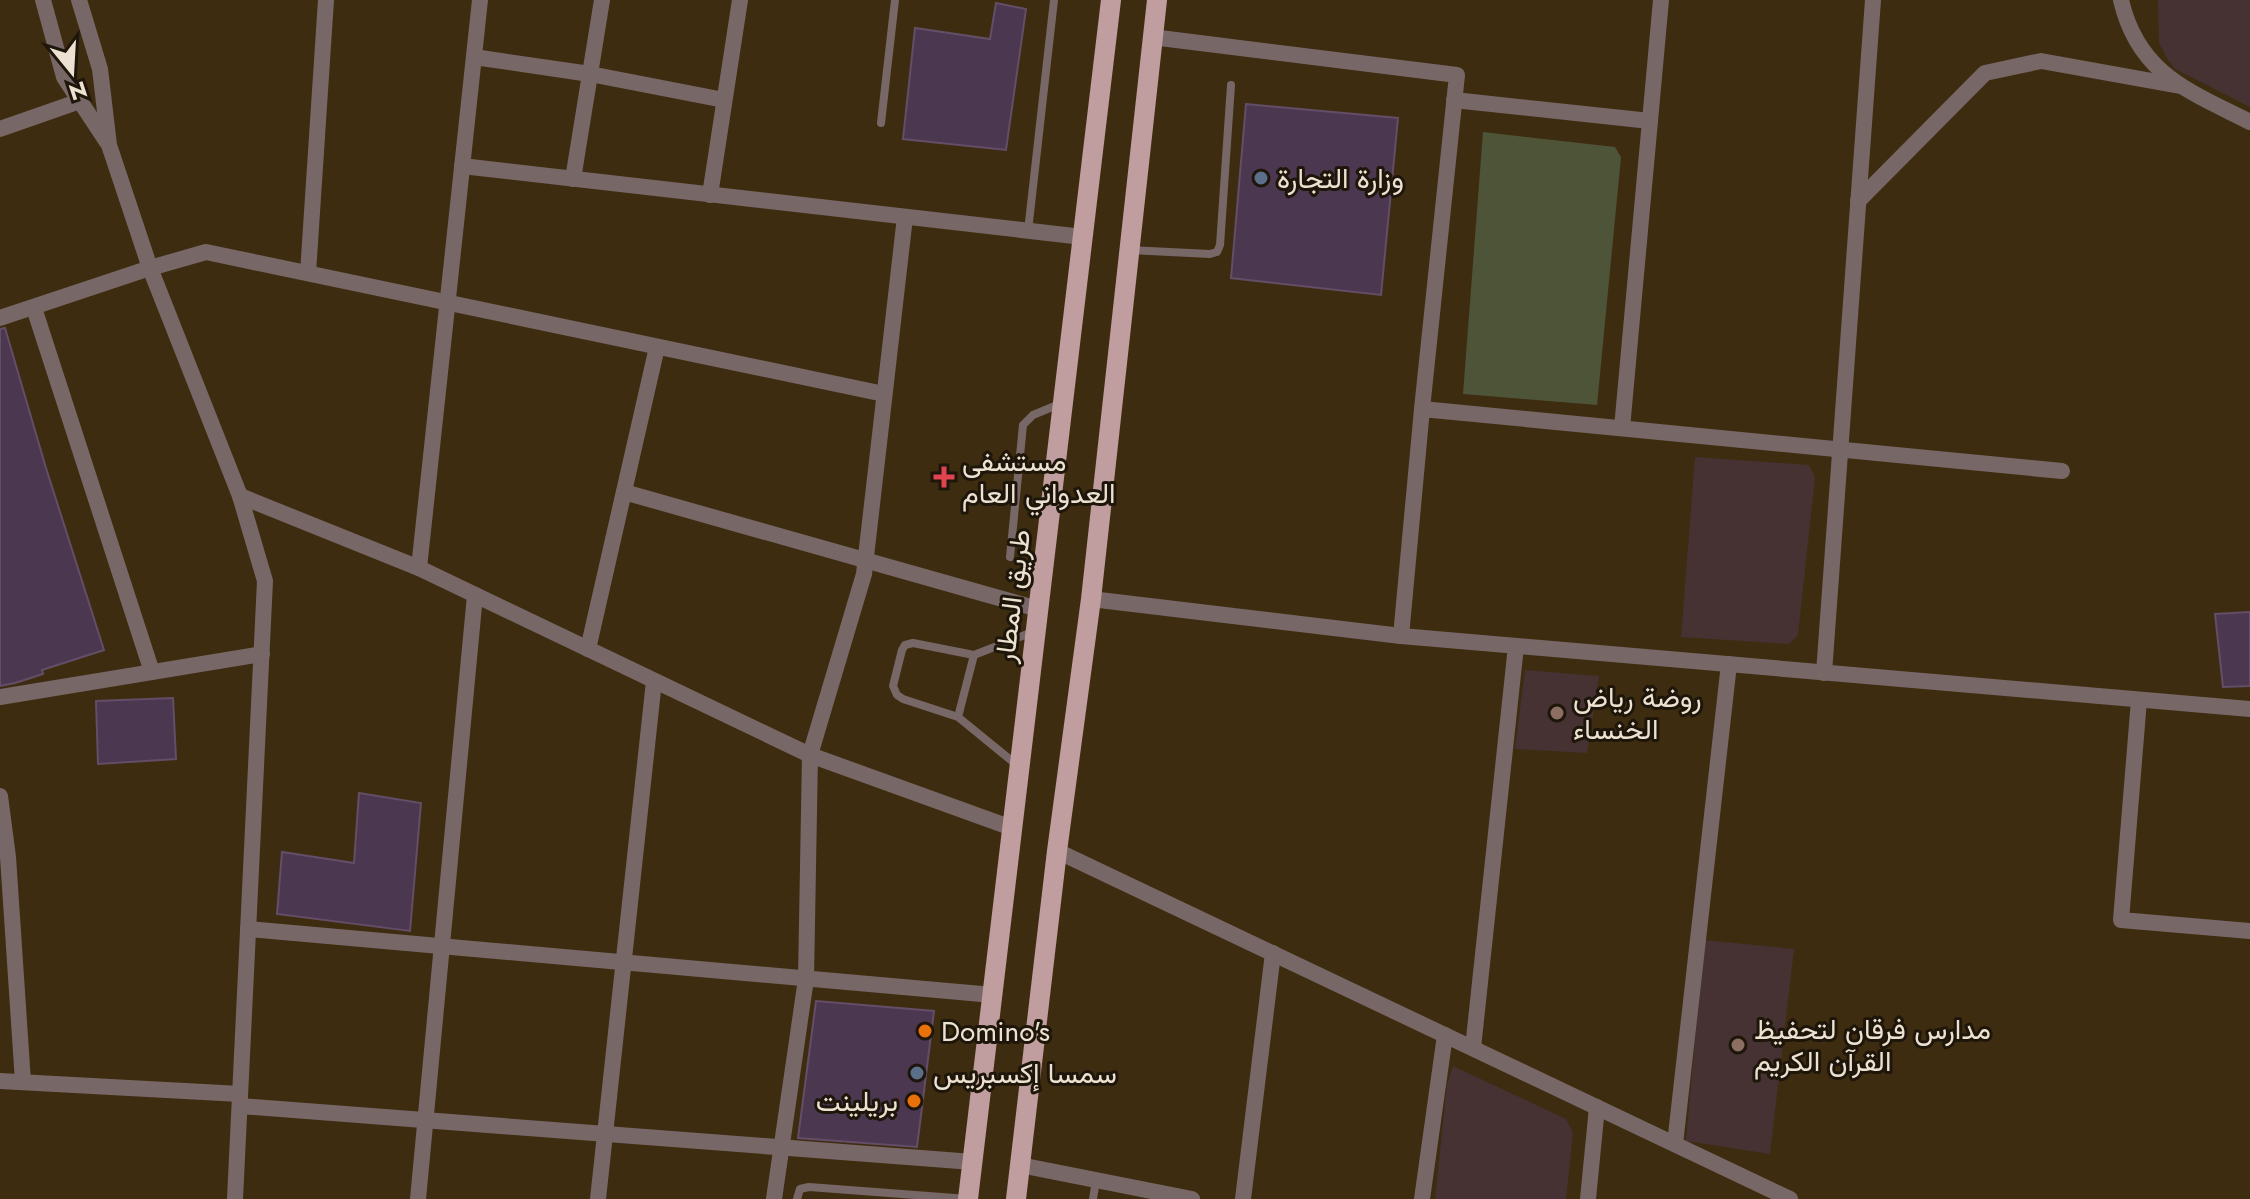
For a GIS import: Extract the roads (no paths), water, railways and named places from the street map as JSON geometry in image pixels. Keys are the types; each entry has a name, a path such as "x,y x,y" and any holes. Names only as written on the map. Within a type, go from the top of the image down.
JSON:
{"main road":[{"name":"طريق المطار","path":"968,1199 1111,0"},
{"path":"1016,1199 1057,851 1091,599 1157,0"}],"street":[{"path":"43,0 64,77 109,145"},
{"path":"79,0 100,69 109,145 150,268 240,496 265,581 235,1199"},
{"path":"308,273 326,0"},
{"path":"419,568 480,0"},
{"path":"573,179 602,0"},
{"path":"710,195 740,0"},
{"path":"1622,428 1661,0"},
{"path":"1824,673 1873,0"},
{"path":"2121,0 2127,23 2146,58 2180,86 2250,122"},
{"path":"1152,37 1457,75 1401,636"},
{"path":"474,57 590,74 724,100"},
{"path":"1858,201 1985,73 2041,61 2180,86"},
{"path":"1454,100 1650,121"},
{"path":"0,129 80,101"},
{"path":"462,166 1083,237"},
{"path":"774,1199 806,979 810,755 864,574 905,217"},
{"path":"0,318 206,252 884,394"},
{"path":"34,308 152,672"},
{"path":"588,649 657,347"},
{"path":"1422,409 2062,471"},
{"path":"624,492 1038,609"},
{"path":"240,496 419,568 810,755 1012,828"},
{"path":"418,1199 475,595"},
{"path":"1091,599 1401,636 2250,709"},
{"path":"1473,1048 1516,646"},
{"path":"0,697 262,654"},
{"path":"1675,1144 1729,664"},
{"path":"598,1199 654,681"},
{"path":"2139,700 2121,920 2250,931"},
{"path":"0,796 8,857 23,1082"},
{"path":"1057,851 1675,1144 1773,1195 1790,1199"},
{"path":"248,929 993,995"},
{"path":"1243,1199 1273,953"},
{"path":"1422,1199 1445,1035"},
{"path":"0,1081 240,1100 426,1120 973,1162"},
{"path":"1588,1199 1597,1107"},
{"path":"1020,1165 1192,1199"}],"lane":[{"path":"881,123 895,0"},
{"path":"1028,231 1054,0"},
{"path":"1128,250 1217,252 1220,245 1231,85"},
{"path":"1010,557 1023,425 1033,415 1063,403"},
{"path":"1020,767 958,717 903,699 893,686 905,645 913,643 974,655 1036,630"},
{"path":"958,717 974,655"},
{"path":"1093,1199 1096,1180"},
{"path":"797,1199 800,1189 809,1187 906,1197 968,1199"}],"place":[{"name":"وزارة التجارة","path":"1261,178"},
{"name":"مستشفى العدواني العام","path":"944,477"},
{"name":"روضة رياض الخنساء","path":"1557,713"},
{"name":"Domino's","path":"925,1031"},
{"name":"مدارس فرقان لتحفيظ القرآن الكريم","path":"1738,1045"},
{"name":"سمسا إكسبريس","path":"917,1073"},
{"name":"بريلينت","path":"914,1101"}]}
